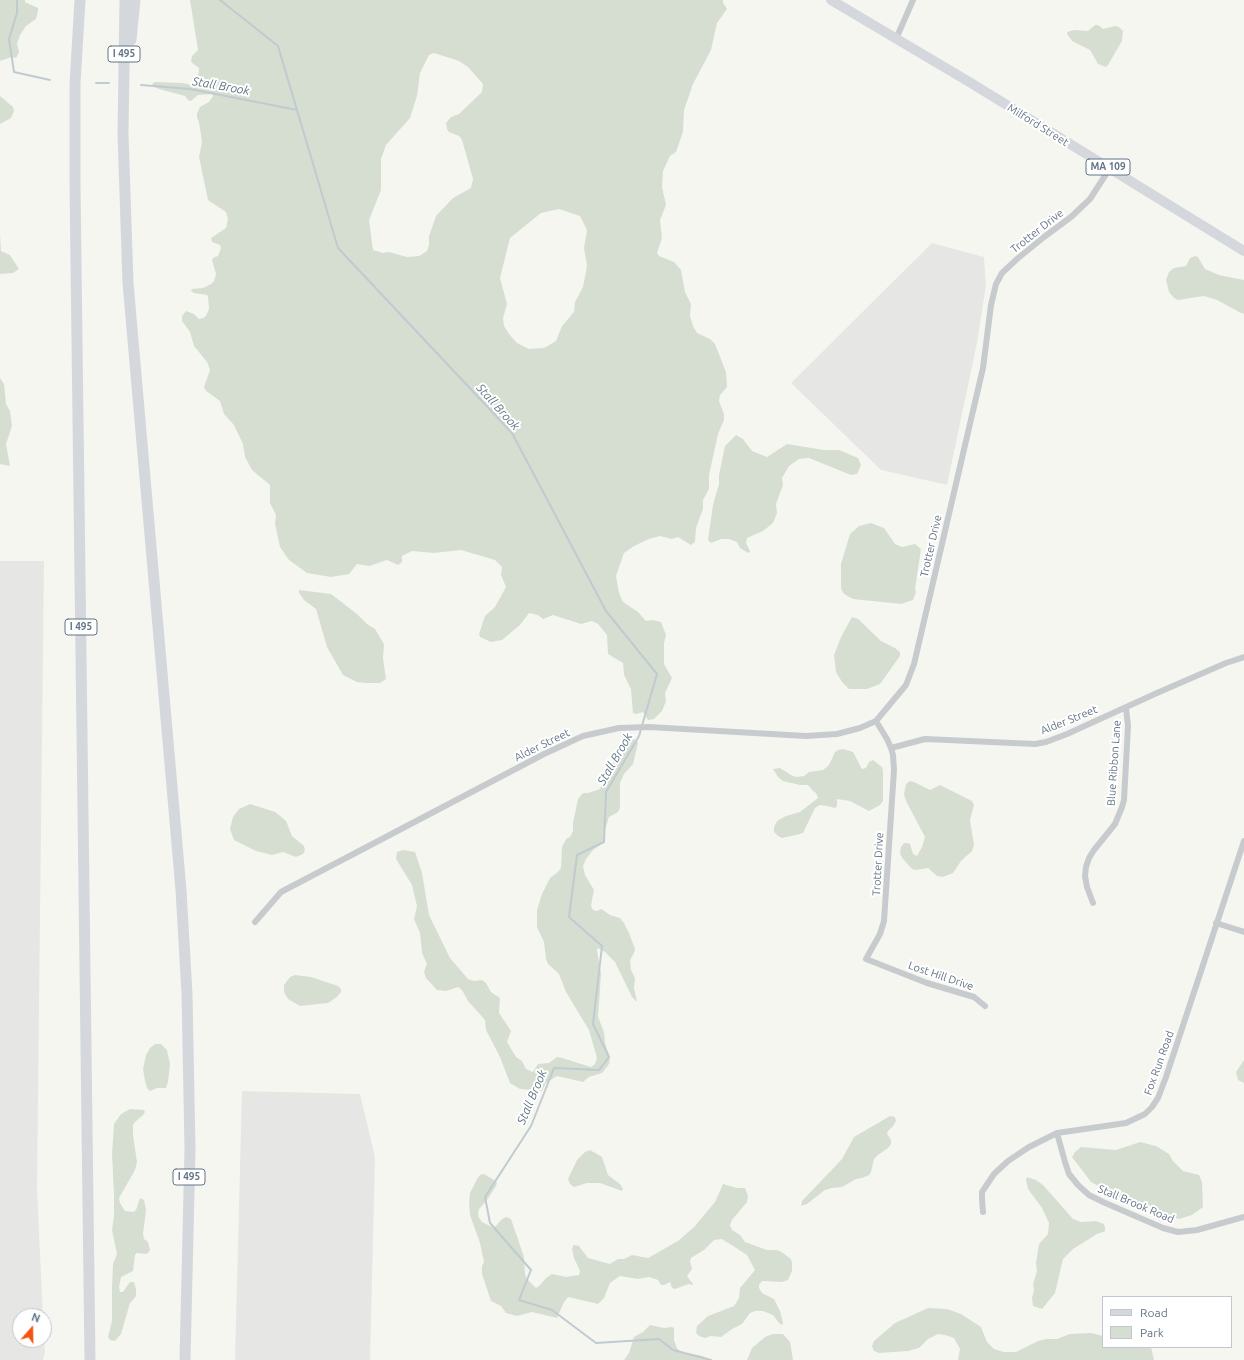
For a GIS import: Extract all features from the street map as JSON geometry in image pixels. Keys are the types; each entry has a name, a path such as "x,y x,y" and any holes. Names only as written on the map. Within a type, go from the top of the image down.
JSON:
{"highway":[{"path":"75,0 75,84"},
{"name":"I 495","path":"80,0 75,84 75,184 90,1360"},
{"name":"I 495","path":"126,0 123,109 124,215 129,302 179,866 185,952 190,1149 185,1360"},
{"path":"123,109 135,0"}],"main road":[{"name":"Milford Street","path":"831,0 1110,168 1244,251"}],"street":[{"path":"896,39 913,0"},
{"name":"Trotter Drive","path":"866,958 880,934 884,921 894,770 891,748 876,721 906,685 914,664 983,368 991,305 996,284 1002,273 1017,258 1071,217 1090,199 1110,168"},
{"name":"Alder Street","path":"891,748 925,739 1035,744 1046,742 1226,663 1244,657"},
{"name":"Blue Ribbon Lane","path":"1093,903 1085,876 1086,867 1094,850 1116,824 1124,800 1128,726 1126,708"},
{"name":"Alder Street","path":"255,922 281,892 544,754 583,736 619,728 649,727 806,736 837,734 860,728 876,721"},
{"name":"Fox Run Road","path":"983,1212 982,1192 994,1174 1008,1161 1029,1147 1057,1133 1126,1123 1145,1114 1152,1107 1158,1098 1166,1077 1244,841"},
{"path":"1216,924 1244,932"},
{"name":"Lost Hill Drive","path":"866,958 927,983 974,997 985,1006"},
{"name":"Stall Brook Road","path":"1057,1133 1069,1174 1089,1195 1103,1202 1163,1228 1178,1232 1197,1230 1244,1217"}],"shaded area":[{"path":"932,243 984,257 986,285 977,343 947,485 881,470 791,383"},
{"path":"0,561 44,561 37,1189 43,1308 12,1308 12,1348 45,1348 45,1352 43,1360 0,1360"},
{"path":"242,1091 360,1094 375,1157 370,1360 235,1360"}],"green space":[{"path":"0,0 25,0 25,2 38,8 38,11 36,19 26,26 20,35 17,44 19,52 16,58 12,57 0,61"},
{"path":"190,0 723,0 723,3 727,9 717,23 711,50 693,84 684,110 683,132 676,152 670,156 663,171 662,187 666,205 660,220 662,238 657,253 659,256 674,262 681,270 685,292 691,304 690,316 693,326 697,333 710,339 715,344 726,372 727,387 720,395 719,401 724,414 724,420 718,434 709,475 709,489 703,500 703,509 696,528 695,542 691,545 678,537 672,539 660,536 649,539 634,546 624,553 616,576 619,593 623,602 638,612 646,621 652,620 661,622 666,635 664,643 664,664 672,678 665,693 666,701 662,711 654,719 648,720 643,712 636,714 633,713 631,689 624,675 623,663 608,654 607,635 598,624 592,621 581,624 553,615 543,619 538,615 529,613 520,625 502,640 491,642 480,637 479,634 485,616 495,607 506,587 501,575 502,567 495,560 461,550 434,553 412,551 402,556 402,562 398,565 387,560 369,566 357,564 349,574 331,577 307,573 289,560 280,547 275,524 276,515 270,503 270,485 252,470 245,457 243,444 234,425 224,414 220,401 206,391 204,387 210,370 207,362 194,346 190,332 182,321 182,316 186,311 194,314 199,319 206,316 209,309 207,295 194,293 191,291 192,289 203,288 214,281 216,274 212,260 218,256 221,248 220,245 212,242 211,238 226,228 228,219 226,212 208,200 199,157 202,142 197,113 200,107 209,102 213,96 212,94 198,95 191,101 185,96 159,89 154,87 152,84 155,82 183,83 192,85 195,83 199,68 191,62 192,56 198,50","holes":["434,53 459,61 468,67 483,84 482,92 459,114 451,117 446,123 449,132 459,136 462,140 473,179 471,188 453,198 436,216 429,236 427,251 419,256 407,257 389,252 383,253 373,250 369,220 381,190 381,159 386,145 410,118 417,96 420,73 429,55","559,209 580,216 587,230 584,248 587,266 583,287 575,302 574,312 562,326 556,341 544,348 529,349 517,343 504,326 503,318 507,304 500,278 510,238 541,213"]},
{"path":"1095,25 1098,25 1103,29 1115,26 1119,27 1123,31 1122,41 1106,67 1098,64 1090,50 1072,41 1067,34 1067,32 1074,30 1088,31"},
{"path":"0,96 13,107 14,111 11,118 0,124"},
{"path":"0,234 1,251 10,255 19,269 13,273 0,274"},
{"path":"1195,256 1198,257 1205,269 1219,275 1244,280 1244,314 1217,300 1204,296 1178,300 1174,298 1169,292 1166,280 1169,272 1174,268 1186,266 1190,258"},
{"path":"0,378 4,384 6,404 10,411 12,426 6,444 10,466 0,464"},
{"path":"736,435 743,439 752,451 767,457 787,444 824,450 839,450 858,458 861,465 857,474 851,475 809,458 799,459 789,466 782,478 783,485 776,504 777,513 773,523 763,531 747,538 746,543 750,551 748,553 740,548 737,542 729,539 721,539 711,543 708,540 713,505 719,484 719,475 725,446"},
{"path":"871,523 884,528 895,544 902,547 915,544 921,549 915,589 916,592 913,600 901,604 853,599 844,594 841,589 841,564 850,534 859,526"},
{"path":"299,590 331,594 375,629 384,644 383,658 386,679 380,683 365,683 357,682 343,675 327,647 316,609 304,600 299,593"},
{"path":"852,617 858,619 881,641 900,652 900,656 880,684 867,689 849,689 842,682 836,672 834,655 841,637"},
{"path":"633,739 638,743 633,764 624,774 620,783 620,808 618,812 609,817 605,830 604,842 593,850 583,866 585,875 594,890 591,906 593,910 597,911 601,909 610,915 620,918 629,933 635,949 630,960 631,970 635,978 634,988 637,1002 632,997 615,962 605,952 598,948 597,950 601,974 598,1017 604,1032 605,1043 610,1058 609,1064 602,1073 589,1077 583,1082 557,1076 546,1083 542,1091 520,1089 510,1083 500,1057 486,1030 485,1020 468,1001 462,990 458,987 446,991 437,990 426,978 424,972 427,964 422,953 420,933 414,919 417,906 412,885 396,859 397,852 403,850 415,852 422,873 429,915 450,958 468,979 474,981 482,980 486,983 491,992 500,998 499,1013 511,1031 507,1042 516,1057 522,1061 526,1069 533,1072 538,1064 549,1063 557,1057 591,1067 595,1064 597,1058 589,1030 566,992 559,974 548,964 544,942 537,927 537,910 542,894 550,878 561,868 562,847 566,839 570,837 573,831 573,823 578,799 583,793 600,789 622,746 626,742"},
{"path":"843,749 853,752 862,769 866,768 869,762 873,760 882,767 883,801 880,805 869,811 850,801 837,799 837,806 835,808 820,805 815,808 803,833 782,838 778,836 774,832 774,827 777,821 786,816 800,812 818,798 816,793 808,785 800,785 783,781 778,777 773,769 780,768 796,777 804,776 809,772 823,770 829,765 835,752"},
{"path":"910,781 930,790 940,785 972,801 974,805 970,820 974,845 972,851 961,861 953,873 943,877 937,876 928,868 916,870 912,869 900,854 901,847 904,843 908,843 910,844 913,854 917,856 925,837 906,801 904,794 906,784"},
{"path":"250,804 275,812 286,821 292,836 304,846 305,850 303,854 296,857 283,852 272,855 256,851 234,840 230,829 233,817 239,809"},
{"path":"295,975 311,977 338,986 341,989 341,992 337,997 328,1003 300,1006 288,999 284,992 284,985 290,977"},
{"path":"155,1044 161,1044 167,1050 170,1064 166,1088 157,1088 150,1091 147,1088 143,1069 146,1055 150,1048"},
{"path":"1244,1060 1244,1083 1238,1080 1236,1072"},
{"path":"130,1109 144,1110 145,1112 133,1125 137,1162 135,1170 119,1198 125,1211 133,1212 136,1210 140,1198 144,1200 146,1210 143,1234 144,1239 148,1242 150,1250 146,1254 137,1253 135,1255 133,1271 121,1277 119,1287 120,1292 123,1292 130,1282 134,1282 136,1296 130,1303 121,1334 115,1341 110,1340 108,1337 112,1321 113,1264 117,1254 112,1230 114,1216 114,1194 112,1154 114,1124 121,1114"},
{"path":"890,1116 895,1117 896,1121 887,1134 891,1140 891,1144 874,1159 869,1175 856,1179 842,1187 825,1190 807,1204 801,1206 802,1201 842,1159 854,1137"},
{"path":"1140,1142 1156,1146 1169,1154 1173,1161 1183,1171 1199,1175 1202,1182 1203,1207 1192,1215 1179,1219 1156,1212 1123,1199 1091,1182 1072,1157 1081,1147 1116,1150"},
{"path":"590,1150 602,1157 608,1175 620,1184 623,1189 622,1191 600,1183 587,1183 574,1187 570,1184 568,1179 577,1160 585,1152"},
{"path":"484,1174 497,1183 487,1200 479,1209 479,1218 482,1222 494,1228 502,1219 506,1217 511,1219 524,1257 525,1274 527,1279 536,1288 552,1274 566,1277 579,1275 580,1271 572,1249 574,1245 579,1246 588,1258 610,1264 618,1259 624,1259 632,1255 648,1258 678,1241 694,1227 715,1202 723,1184 737,1188 745,1188 748,1196 747,1202 732,1220 730,1225 732,1230 740,1235 745,1242 767,1250 780,1251 791,1259 792,1271 788,1280 782,1282 762,1281 759,1285 762,1293 774,1299 780,1311 783,1323 782,1325 773,1315 763,1311 755,1311 750,1313 742,1324 721,1337 711,1336 705,1338 696,1333 697,1326 708,1316 734,1306 739,1298 740,1288 755,1270 747,1255 722,1239 714,1240 704,1250 691,1258 690,1261 692,1269 687,1276 693,1285 689,1284 675,1289 672,1288 670,1282 661,1285 658,1280 649,1277 638,1279 620,1276 610,1283 604,1298 598,1304 568,1297 564,1302 557,1318 532,1312 517,1316 506,1313 501,1306 491,1301 482,1274 482,1266 484,1262 480,1243 470,1215 470,1193 477,1179 480,1175"},
{"path":"1027,1177 1036,1180 1043,1185 1073,1219 1081,1222 1096,1221 1104,1224 1105,1228 1105,1231 1097,1234 1073,1249 1063,1259 1055,1293 1042,1309 1033,1306 1033,1284 1037,1271 1036,1263 1039,1244 1048,1234 1049,1223 1042,1208 1028,1189 1026,1180"},
{"path":"928,1308 947,1309 961,1314 981,1327 987,1342 994,1349 1004,1352 1016,1352 1038,1341 1047,1339 1057,1339 1070,1334 1091,1333 1102,1336 1102,1348 1151,1348 1154,1360 958,1360 960,1349 954,1338 938,1334 928,1339 919,1348 908,1351 879,1353 874,1351 872,1346 874,1341 895,1323"},
{"path":"650,1325 664,1328 674,1328 674,1340 677,1348 682,1353 698,1355 709,1360 624,1360 629,1353 634,1337 643,1332"},
{"path":"773,1334 783,1334 790,1342 793,1360 747,1360 752,1348 765,1337"}],"waterway":[{"name":"Stall Brook","path":"17,0 17,13 9,39 14,72 50,80"},
{"name":"Stall Brook","path":"220,0 278,46 338,248 512,433 606,611 657,674 639,736 606,792 604,842 577,855 569,917 602,946 593,1024 609,1057 599,1070 554,1068 531,1126 485,1197 490,1223 531,1270 519,1300 552,1310 596,1343 659,1339 673,1350 711,1360"},
{"name":"Stall Brook","path":"96,83 109,83"},
{"name":"Stall Brook","path":"141,85 190,89 297,110"}]}
